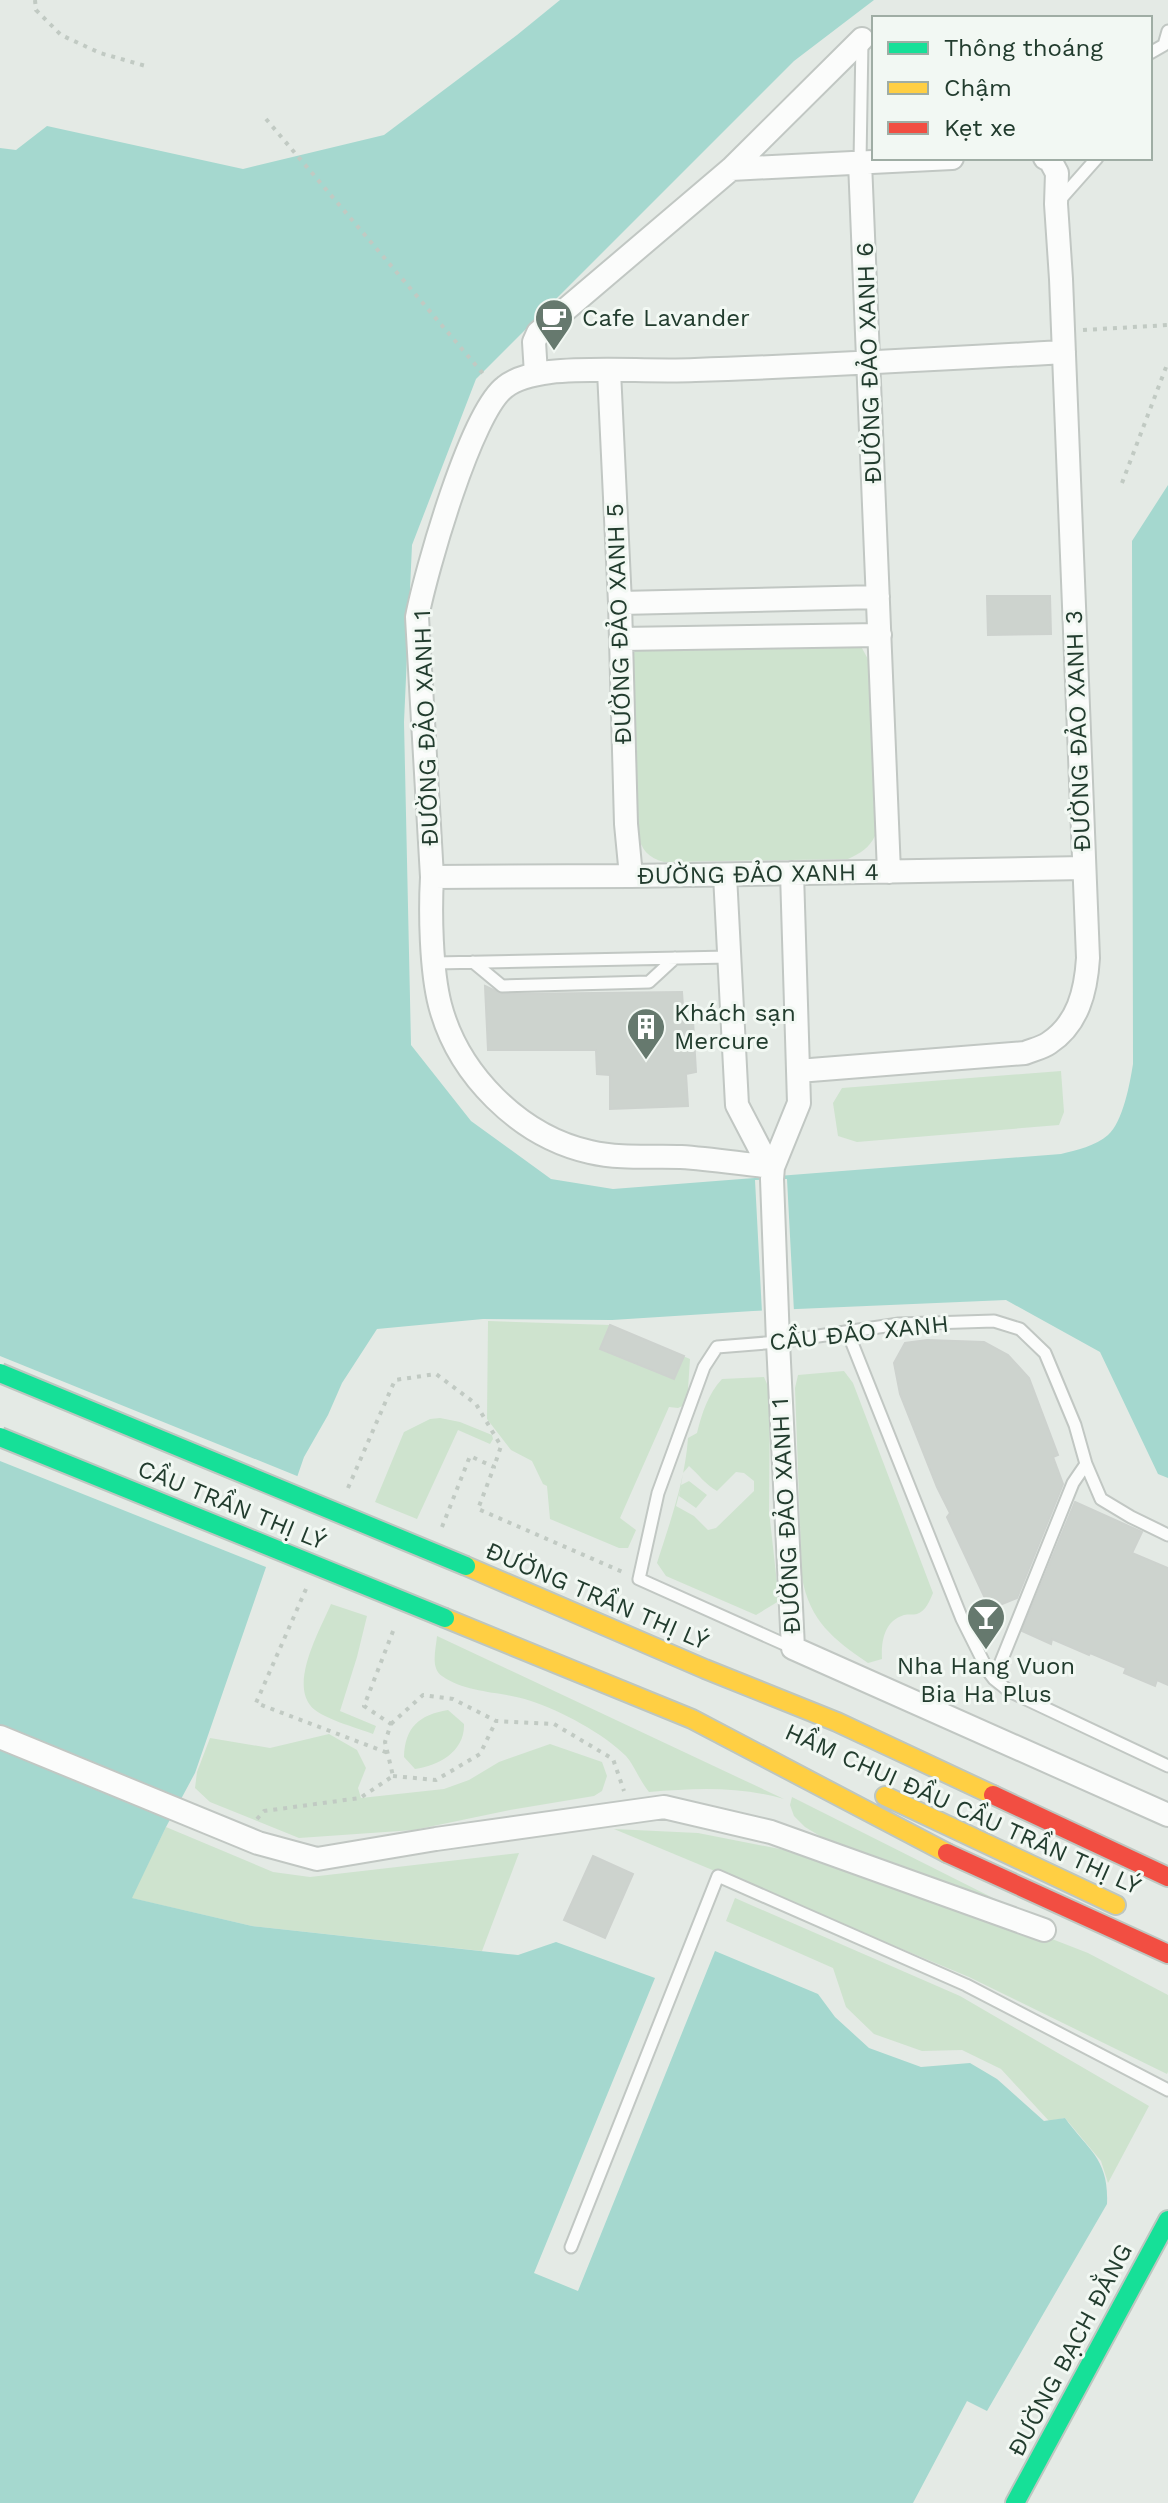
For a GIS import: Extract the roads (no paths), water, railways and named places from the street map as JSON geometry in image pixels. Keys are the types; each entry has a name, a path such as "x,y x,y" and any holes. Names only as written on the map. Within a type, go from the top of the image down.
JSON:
{"main road":[{"name":"ĐƯỜNG TRẦN THỊ LÝ","path":"0,1373 837,1722 1168,1877"},
{"name":"CẦU TRẦN THỊ LÝ","path":"0,1437 692,1719"},
{"name":"HẦM CHUI ĐẦU CẦU TRẦN THỊ LÝ","path":"705,1669 800,1726"},
{"name":"HẦM CHUI ĐẦU CẦU TRẦN THỊ LÝ","path":"692,1719 817,1764"},
{"path":"692,1719 947,1853 1168,1954"},
{"name":"HẦM CHUI ĐẦU CẦU TRẦN THỊ LÝ","path":"874,1791 1127,1910"},
{"name":"ĐƯỜNG BẠCH ĐẰNG","path":"1015,2503 1165,2234"}],"street":[{"name":"ĐƯỜNG ĐẢO XANH 6","path":"536,374 534,342 538,333 731,169 862,39"},
{"path":"731,169 906,160"},
{"name":"ĐƯỜNG ĐẢO XANH 3","path":"798,1071 1025,1053 1048,1044 1067,1025 1081,1003 1088,958 1057,173 1050,160"},
{"name":"ĐƯỜNG ĐẢO XANH 6","path":"860,162 889,872"},
{"path":"536,374 869,364 1063,342"},
{"name":"ĐƯỜNG ĐẢO XANH 5","path":"609,371 626,824 631,876"},
{"name":"ĐƯỜNG ĐẢO XANH 1","path":"536,374 504,387 485,411 469,446 438,539 417,617 432,877 430,906 440,1004 467,1064 495,1099 527,1125 557,1141 590,1153 635,1158 680,1157 772,1173"},
{"path":"620,603 878,597"},
{"path":"621,639 880,635"},
{"name":"ĐƯỜNG ĐẢO XANH 4","path":"432,877 1084,868"},
{"name":"ĐƯỜNG ĐẢO XANH 1","path":"792,873 799,1103 772,1173 793,1648 1168,1815"},
{"name":"ĐƯỜNG ĐẢO XANH 1","path":"725,875 737,1105 772,1173"},
{"path":"0,1737 258,1843 317,1859 664,1807 771,1832 1044,1930"}],"lane":[{"path":"1152,52 1164,45 1168,31"},
{"name":"ĐƯỜNG ĐẢO XANH 6","path":"860,162 862,39"},
{"path":"1056,204 1095,160"},
{"path":"435,963 729,957"},
{"path":"472,962 502,986 649,982 675,958"},
{"name":"CẦU ĐẢO XANH","path":"793,1648 639,1579 658,1493 704,1367 717,1347 778,1342 899,1324 994,1321 1020,1329 1045,1353 1101,1499 1168,1535"},
{"path":"848,1333 962,1619 994,1679 1009,1691 1168,1766"},
{"path":"994,1679 1073,1483 1086,1464"},
{"path":"571,2247 718,1876 966,1985 1168,2090"}],"water":[{"path":"560,0 874,0 794,61 476,379 412,545 404,722 411,1045 471,1121 551,1179 613,1189 1061,1154 1103,1139 1113,1129 1122,1112 1133,1064 1132,541 1168,485 1168,1478 1158,1474 1100,1352 1006,1300 612,1320 483,1319 377,1329 342,1383 304,1457 195,1773 132,1898 252,1926 518,1955 556,1942 655,1978 534,2273 578,2291 715,1951 818,1994 835,2017 869,2048 921,2067 970,2063 997,2079 1044,2121 1065,2118 1101,2166 1107,2204 987,2411 967,2401 913,2503 0,2503 0,148 16,150 47,126 243,169 384,135"}],"place":[{"name":"Cafe Lavander","path":"554,352"},
{"name":"Khách sạn Mercure","path":"646,1061"},
{"name":"Nha Hang Vuon Bia Ha Plus","path":"986,1651"}]}
